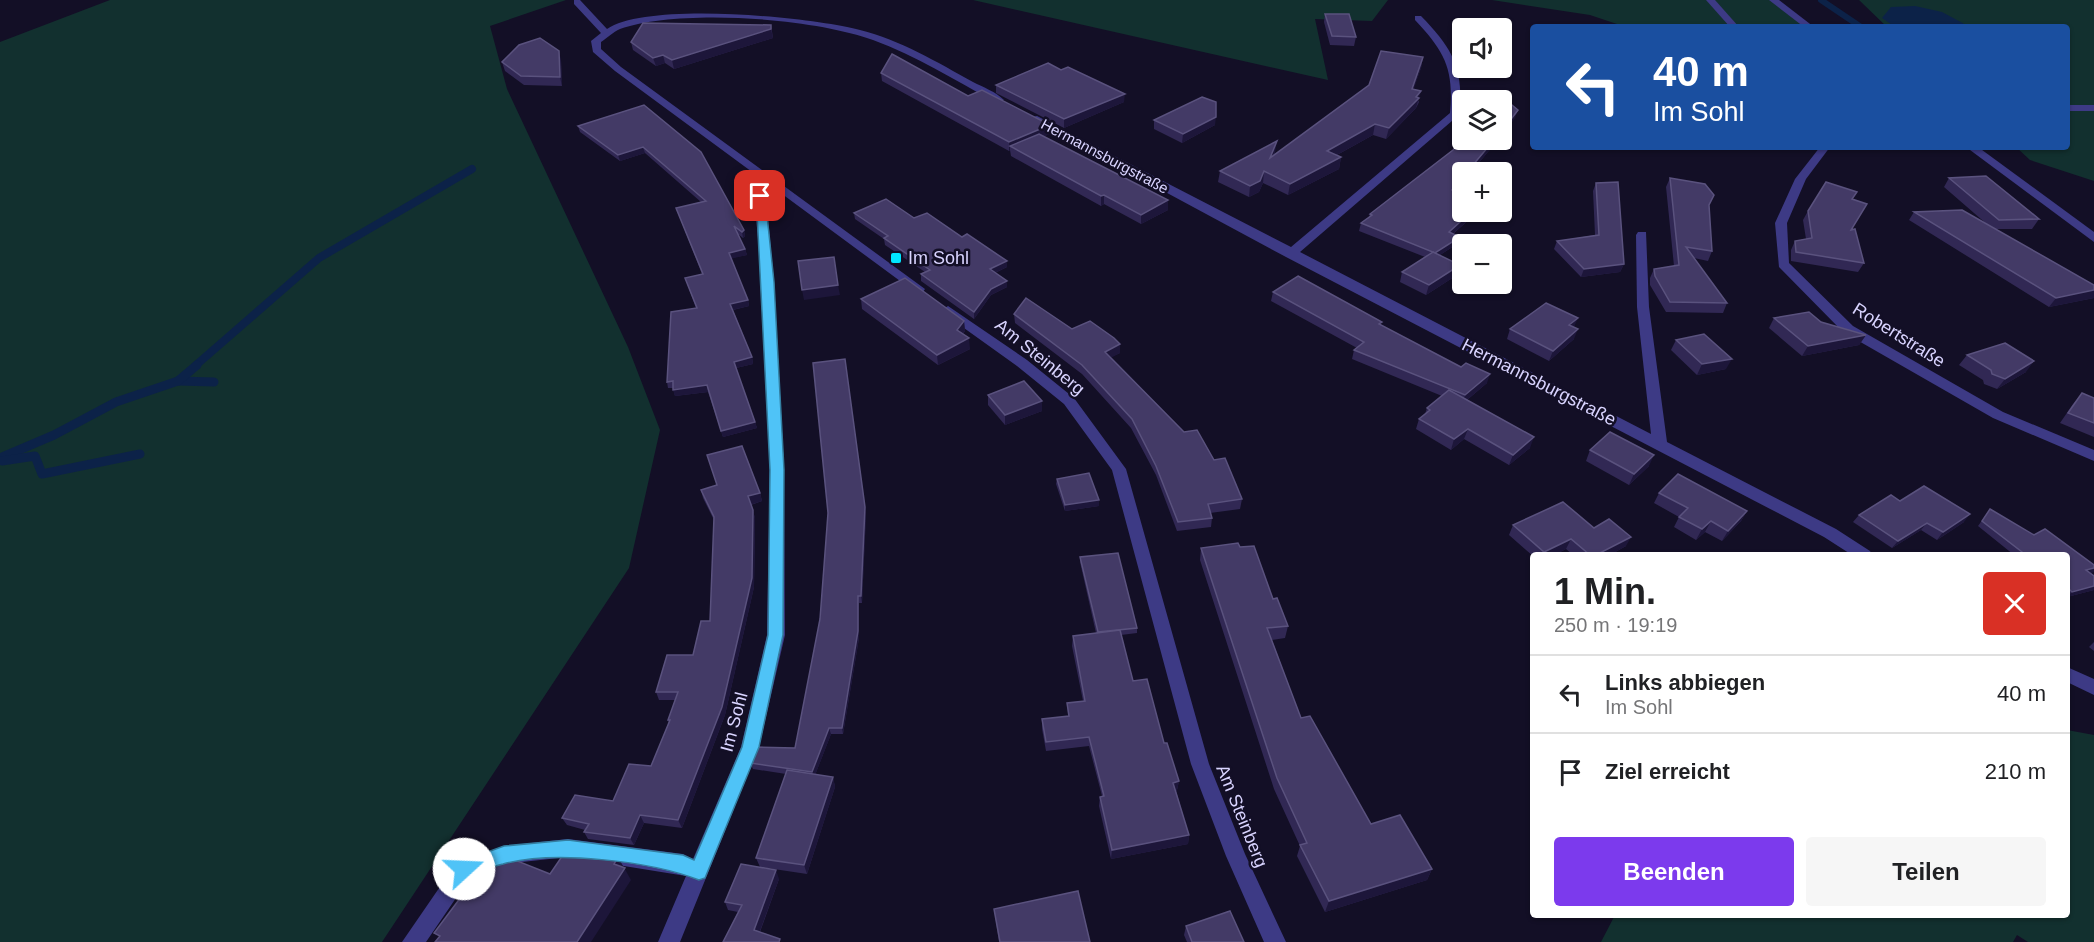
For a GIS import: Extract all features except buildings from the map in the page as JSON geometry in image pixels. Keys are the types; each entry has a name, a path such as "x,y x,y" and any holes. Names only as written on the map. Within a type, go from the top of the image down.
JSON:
{"street":[{"path":"1710,0 1732,24"},
{"path":"1773,0 1806,24"},
{"path":"577,2 604,31"},
{"name":"Hermannsburgstraße","path":"604,31 630,22 658,17 713,17 817,23 859,33 900,49 1290,254 1830,533 1859,552"},
{"path":"1290,254 1455,114 1458,82 1444,44 1418,18"},
{"name":"Am Steinberg","path":"604,31 596,41 596,50 604,59 1022,363 1069,401 1119,469 1200,764 1236,856 1275,942"},
{"path":"2070,108 2094,108"},
{"name":"Robertstraße","path":"1823,150 1801,179 1781,223 1783,264 1848,329 1998,415 2094,456"},
{"path":"1975,150 2094,238"},
{"name":"Im Sohl","path":"669,942 750,747 776,635 777,470 768,282 760,196 778,187"},
{"path":"1642,235 1643,308 1660,444"},
{"path":"2070,676 2094,688"},
{"path":"413,942 464,869 504,855 568,848 683,864 699,872"}],"green space":[{"path":"110,0 566,0 490,26 507,89 628,347 660,430 629,568 382,942 0,942 0,42"},
{"path":"973,0 1388,0 1372,21 1315,19 1328,80"},
{"path":"1492,0 1773,0 1806,24 1617,24 1590,15"},
{"path":"1859,0 2094,0 2094,181 2030,160 2019,150 2070,150 2070,24 1884,24"},
{"path":"2070,731 2094,735 2094,942 2028,942 2017,935 2013,942 1601,942 1613,918 2070,918"}],"water":[{"path":"1915,6 1942,12 1964,24 1891,24 1882,18 1891,7"}],"waterway":[{"path":"1821,0 1857,24"},
{"path":"195,366 319,258 472,169"},
{"path":"178,381 197,365"},
{"path":"0,458 54,435 116,402 178,381"},
{"path":"178,381 214,382"},
{"path":"2,461 35,456 42,474 140,454"}],"place":[{"name":"Im Sohl","path":"896,258"}],"route":[{"path":"464,869 504,855 568,848 683,864 699,872 750,747 776,635 777,470 768,282 760,196"}]}
